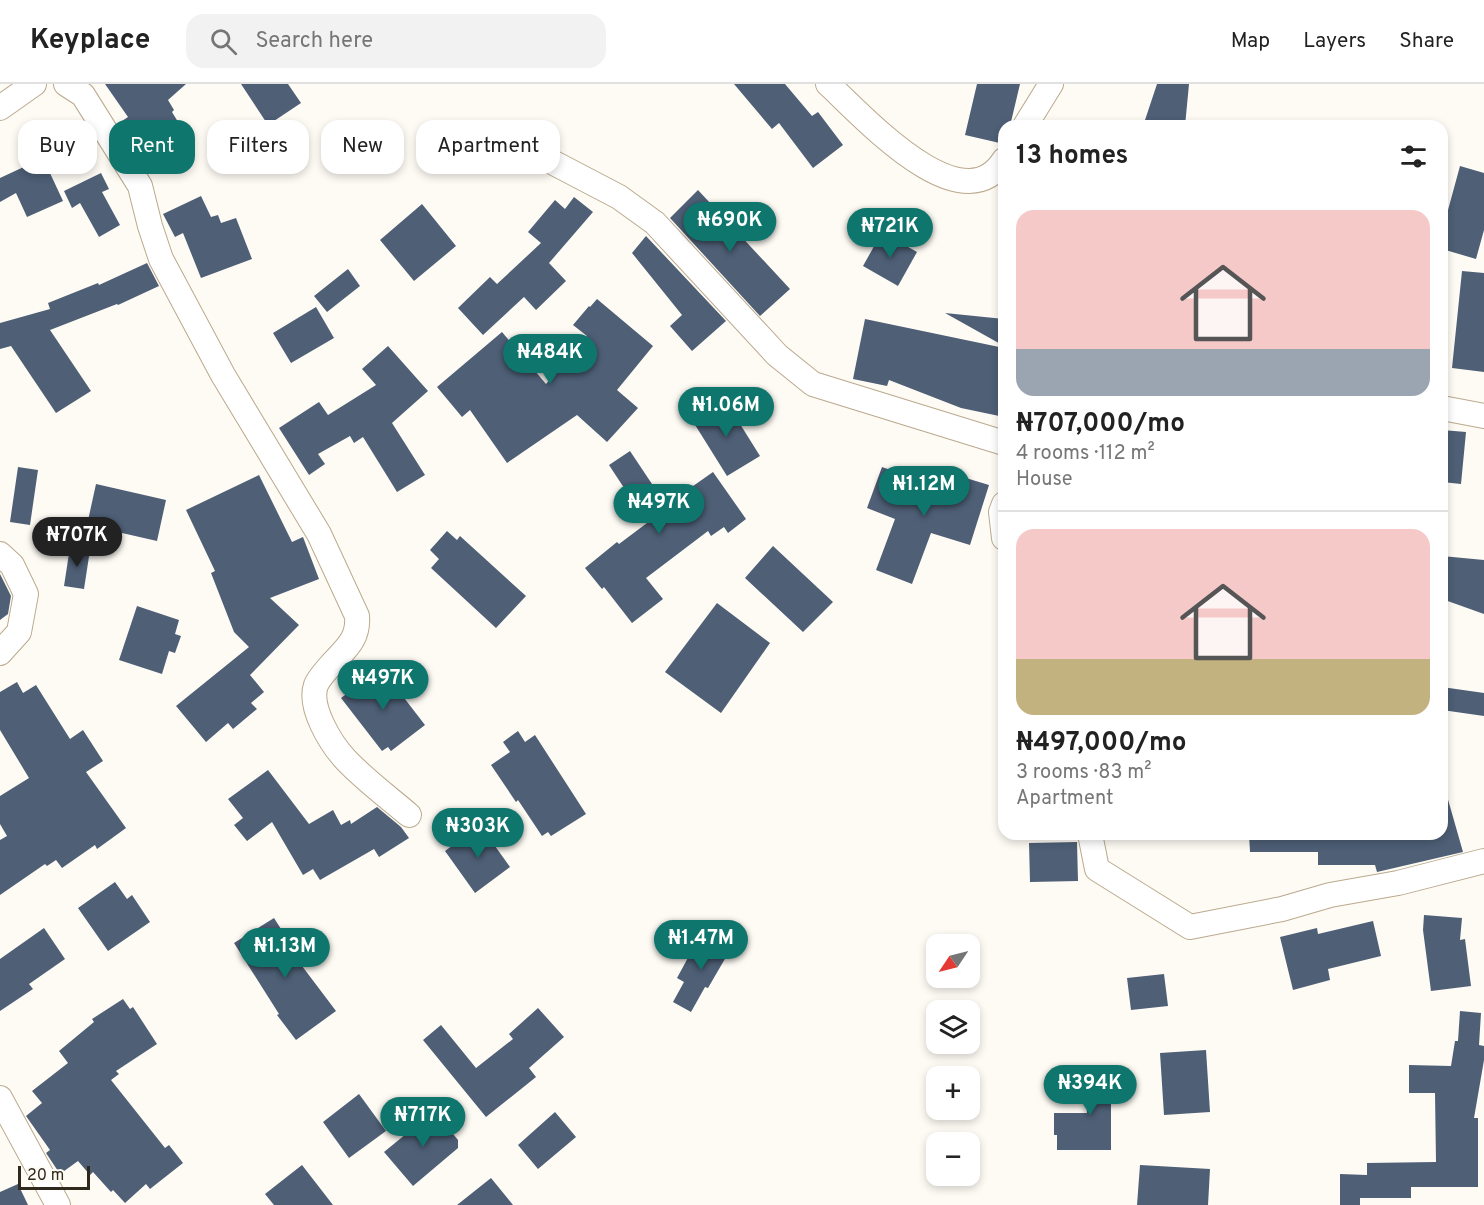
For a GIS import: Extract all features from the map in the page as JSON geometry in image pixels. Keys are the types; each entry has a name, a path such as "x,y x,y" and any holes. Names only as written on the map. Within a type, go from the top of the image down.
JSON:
{"street":[{"path":"0,108 34,84"},
{"path":"66,84 83,96 140,186 161,259 223,375 319,534 357,616 356,638 324,673 316,686 315,703 320,721 345,759 409,815"},
{"path":"828,84 903,154 942,176 974,182 998,169"},
{"path":"1029,120 1047,90"},
{"path":"1040,120 1047,90"},
{"path":"560,166 619,197 655,223 777,355 813,384 998,441"},
{"path":"1448,409 1484,416"},
{"path":"0,554 12,565 26,594 19,632 0,653"},
{"path":"1091,840 1097,868 1190,927 1282,909 1330,895 1398,883 1484,861"},
{"path":"0,1098 9,1134 58,1205"}],"building":[{"path":"105,84 186,84 168,100 177,120 124,120 128,117"},
{"path":"241,84 288,84 301,103 276,120 265,120"},
{"path":"734,84 785,84 812,116 818,112 843,145 813,168 779,123 772,129"},
{"path":"977,84 1020,84 1011,120 998,120 998,143 965,135"},
{"path":"1157,84 1189,84 1186,120 1145,120"},
{"path":"1460,166 1484,173 1484,230 1476,259 1448,251 1448,210"},
{"path":"18,170 18,174 50,174 63,201 27,217 16,193 0,202 0,178"},
{"path":"101,173 109,189 102,192 120,225 99,237 80,203 72,208 64,191"},
{"path":"698,190 790,289 760,316 670,218"},
{"path":"201,196 211,217 218,215 221,223 236,218 252,259 201,278 183,233 175,237 163,214"},
{"path":"574,197 593,212 549,263 566,281 536,310 524,297 483,335 458,308 490,277 497,284 541,243 528,232 555,200 565,209"},
{"path":"422,204 456,246 414,281 380,240"},
{"path":"882,232 917,252 898,286 863,266"},
{"path":"646,236 726,321 692,351 670,326 682,315 632,253"},
{"path":"147,263 159,286 118,305 50,330 91,391 56,413 11,346 0,349 0,323 50,309 48,303 98,283 99,285"},
{"path":"348,269 360,286 327,312 314,296"},
{"path":"1462,271 1484,273 1484,372 1452,368"},
{"path":"597,299 653,346 617,390 638,408 607,442 577,415 507,463 470,410 462,417 437,387 502,332 546,384 587,336 573,325"},
{"path":"316,307 334,338 291,363 273,333"},
{"path":"945,313 998,318 998,343"},
{"path":"865,319 998,347 998,416 961,408 889,380 887,386 853,379"},
{"path":"388,346 428,391 392,423 425,475 397,492 363,437 354,443 350,436 318,454 325,464 309,475 279,428 319,402 328,415 376,385 362,369"},
{"path":"725,400 760,456 727,476 692,420"},
{"path":"1448,430 1466,432 1461,484 1448,483"},
{"path":"630,451 666,505 713,472 746,519 728,533 724,527 711,536 708,531 646,578 663,599 632,623 604,587 602,589 585,568 617,542 619,544 647,523 609,465"},
{"path":"18,467 38,470 30,525 10,522"},
{"path":"882,467 941,488 946,472 989,485 970,545 931,533 912,584 876,570 895,519 867,508"},
{"path":"259,475 292,542 303,537 319,579 270,598 299,625 250,675 264,692 251,703 257,709 233,729 228,723 206,742 176,706 249,647 234,632 211,573 215,571 186,510"},
{"path":"96,484 166,500 157,541 87,525"},
{"path":"447,531 457,540 460,536 526,596 496,628 431,568 439,559 430,550"},
{"path":"773,546 833,602 803,632 745,578"},
{"path":"70,547 90,550 84,589 64,586"},
{"path":"1448,557 1484,560 1484,614 1448,601"},
{"path":"0,574 11,596 8,614 0,620"},
{"path":"717,603 770,643 721,713 665,672"},
{"path":"137,606 179,620 175,634 181,636 175,653 169,651 162,674 119,660"},
{"path":"381,668 425,725 391,751 388,747 382,751 341,698"},
{"path":"17,682 23,693 36,685 70,739 83,730 103,761 86,772 126,828 97,849 95,845 62,868 56,860 47,866 45,864 0,895 0,840 7,836 0,824 0,796 29,778 0,730 0,692"},
{"path":"1448,688 1484,693 1484,716 1448,711"},
{"path":"518,731 525,742 535,735 586,814 551,836 548,832 542,836 491,765 510,752 503,742"},
{"path":"268,770 309,824 333,810 341,825 350,820 351,824 377,807 401,827 409,838 379,857 374,849 320,880 313,869 303,875 272,822 247,841 234,825 243,818 228,799"},
{"path":"1448,800 1463,852 1377,872 1375,865 1318,865 1318,852 1250,852 1249,840 1448,840"},
{"path":"480,825 510,867 475,893 445,851"},
{"path":"1077,842 1078,881 1030,882 1029,843"},
{"path":"115,882 127,899 132,895 150,922 108,951 78,908"},
{"path":"1424,915 1462,918 1460,940 1465,939 1471,986 1431,991 1423,930"},
{"path":"274,918 304,965 302,966 336,1011 296,1040 277,1015 279,1014 234,943"},
{"path":"1373,921 1381,956 1328,969 1330,980 1293,990 1280,937 1317,928 1318,934"},
{"path":"44,928 65,959 29,984 33,989 0,1011 0,959"},
{"path":"712,933 733,945 691,1012 673,1002 684,982 677,978 690,954 698,958"},
{"path":"1164,974 1168,1006 1131,1010 1127,978"},
{"path":"123,999 130,1009 133,1007 157,1044 116,1071 119,1074 111,1080 165,1148 169,1145 183,1163 150,1189 146,1184 125,1203 113,1190 111,1192 93,1172 90,1175 78,1161 60,1174 46,1153 50,1150 26,1116 42,1103 32,1091 68,1063 59,1051 94,1022 92,1019"},
{"path":"538,1008 564,1037 529,1068 536,1077 486,1117 423,1040 441,1025 476,1068 513,1039 509,1034"},
{"path":"1460,1011 1481,1013 1479,1045 1484,1046 1484,1060 1474,1118 1478,1118 1478,1187 1411,1187 1411,1198 1360,1198 1360,1205 1340,1205 1340,1174 1367,1175 1367,1163 1436,1162 1435,1093 1409,1093 1409,1065 1451,1066 1455,1041 1458,1041"},
{"path":"1206,1050 1210,1112 1164,1115 1160,1053"},
{"path":"1117,1070 1119,1093 1111,1093 1111,1150 1057,1150 1054,1113 1087,1113 1084,1073"},
{"path":"359,1094 386,1131 349,1158 323,1122"},
{"path":"434,1111 458,1140 458,1148 413,1186 384,1152"},
{"path":"555,1112 576,1137 538,1169 518,1145"},
{"path":"302,1165 333,1205 274,1205 265,1194"},
{"path":"1140,1165 1210,1169 1208,1205 1137,1205"},
{"path":"491,1178 513,1205 457,1205"},
{"path":"18,1184 28,1205 0,1205 0,1192"}]}
